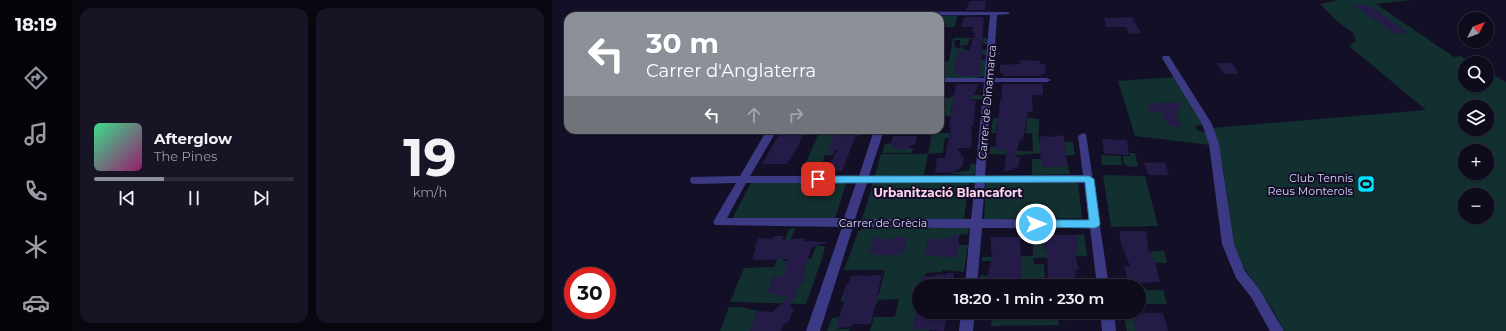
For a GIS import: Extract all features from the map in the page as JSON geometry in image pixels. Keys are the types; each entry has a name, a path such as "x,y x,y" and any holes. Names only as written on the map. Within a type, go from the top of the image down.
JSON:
{"street":[{"path":"944,14 1007,12"},
{"name":"Carrer de Dinamarca","path":"971,279 977,223 994,13"},
{"path":"1166,58 1207,124 1214,144 1228,244 1234,263 1240,274 1255,292 1277,331"},
{"path":"944,80 1047,80"},
{"path":"744,180 770,134"},
{"path":"813,331 878,134"},
{"path":"1083,136 1102,279"},
{"path":"695,180 1089,179"},
{"name":"Carrer de Grècia","path":"744,180 719,222 1095,224"},
{"path":"966,331 967,319"},
{"path":"1108,319 1109,331"}],"green space":[{"name":"Club Tennis Reus Monterols","path":"1338,0 1411,0 1376,4 1454,57 1458,56 1458,92 1494,92 1494,75 1506,82 1506,331 1284,331 1274,312 1243,266 1233,242 1223,168 1213,128 1426,110 1349,46 1356,41 1353,33 1337,21 1320,4"},
{"path":"944,16 957,16 955,27 944,27"},
{"path":"953,38 987,38 988,44 983,44 983,39 970,39 967,45 960,46 960,40 955,40 954,46 957,49 963,47 964,50 987,50 986,55 982,55 982,51 959,51 981,60 986,59 984,76 975,78 944,78 944,62 949,61"},
{"path":"1174,77 1203,125 1195,126 1197,130 1206,133 1210,145 1135,136 1118,81"},
{"path":"954,95 983,95 983,99 953,101 951,112 974,112 974,115 944,116 944,98 950,98"},
{"path":"993,118 1004,118 1003,121 997,122 996,132 1026,132 1027,118 1039,119 1038,133 1041,150 1065,148 1065,142 1073,142 1075,155 1043,155 1042,153 1020,155 989,154 990,147 996,146 996,149 1033,151 1032,133 991,133"},
{"path":"949,133 949,138 945,138 943,153 928,154 932,134"},
{"path":"816,134 859,134 857,137 852,137 827,150 834,150 833,155 825,155 821,167 803,169 818,135"},
{"path":"892,143 892,146 895,147 895,149 913,148 912,153 882,153 885,144"},
{"path":"1130,153 1135,153 1138,166 1129,167 1124,164 1123,156 1130,156"},
{"path":"881,154 928,154 924,175 875,176"},
{"path":"1101,155 1121,156 1122,165 1102,165"},
{"path":"1032,159 1041,159 1044,167 1068,166 1070,174 1032,175"},
{"path":"971,163 976,164 975,173 972,175 947,174 969,170"},
{"path":"1103,175 1145,176 1158,226 1111,227"},
{"path":"986,182 1078,182 1082,218 984,219"},
{"path":"751,183 846,184 835,218 731,221"},
{"path":"873,183 969,183 964,219 862,219"},
{"path":"966,226 969,229 968,234 959,235 959,245 968,245 964,272 943,270 941,272 926,273 925,276 922,276 921,279 912,279 912,319 915,319 913,329 929,329 930,331 870,331 874,317 895,317 899,299 878,300 875,306 859,306 841,301 842,296 853,297 858,295 879,295 885,270 844,270 858,232 862,229"},
{"path":"1033,227 1060,227 1055,231 1055,235 1044,235 1045,251 1078,251 1076,235 1084,234 1087,256 1033,258 1034,264 1044,264 1045,279 1013,279 1022,277 1021,261 982,261 982,257 1033,256"},
{"path":"795,228 783,261 811,259 816,246 825,246 823,256 806,304 730,302 744,268 774,267 789,229"},
{"path":"1164,251 1167,263 1145,262 1142,252"},
{"path":"980,275 988,276 988,278 997,278 980,279"},
{"path":"1146,290 1163,290 1167,304 1146,304"},
{"path":"729,307 741,307 758,311 751,328 753,330 752,331 720,331"},
{"path":"839,317 838,329 850,329 849,331 827,331 832,318"},
{"path":"992,319 1059,319 1058,325 991,326"},
{"path":"1124,319 1133,319 1136,331 1127,331"}],"building":[{"path":"970,1 986,1 985,10 966,10"},
{"path":"1354,5 1368,5 1409,33 1395,34"},
{"path":"964,17 984,17 980,76 957,76 957,73 953,73 958,51 969,51 975,33 972,33 973,27 961,27"},
{"path":"1132,17 1141,33 1129,34 1126,27 1106,27 1104,18"},
{"path":"1019,60 1040,61 1040,64 1046,64 1045,74 1041,74 1041,76 1003,76 1003,73 1000,73 1000,65 1020,64"},
{"path":"1217,63 1232,63 1239,74 1224,74"},
{"path":"956,84 979,84 971,100 976,101 973,126 971,126 972,144 971,148 957,148 964,158 962,167 960,167 959,170 955,170 955,172 935,173 937,158 945,158 951,127 949,127"},
{"path":"1002,84 1043,84 1043,95 1032,95 1033,112 1028,112 1023,140 1020,140 1015,157 1020,157 1018,167 1013,168 1013,170 1004,171 1007,149 996,150 1000,100 1002,100"},
{"path":"1180,102 1181,110 1174,110 1182,126 1171,127 1169,122 1165,122 1160,112 1150,112 1147,104"},
{"path":"779,134 803,134 787,164 762,164"},
{"path":"835,134 856,134 842,171 827,171 837,150 827,150"},
{"path":"1055,135 1064,136 1064,148 1068,166 1043,167 1040,154 1040,136 1054,137"},
{"path":"893,136 917,136 915,145 911,145 909,149 895,149 891,141"},
{"path":"1102,139 1127,140 1129,155 1104,154"},
{"path":"1165,162 1169,175 1148,175 1144,163"},
{"path":"1119,231 1146,231 1148,248 1156,265 1160,282 1146,283 1146,279 1127,279 1124,266 1130,266 1121,244"},
{"path":"959,235 958,256 940,258 940,256 924,255 928,239 941,239"},
{"path":"1044,235 1077,235 1078,251 1074,251 1079,270 1075,271 1076,279 1048,279 1047,252 1045,252"},
{"path":"775,236 785,236 782,240 806,238 804,241 828,242 811,248 804,273 806,273 803,283 800,284 790,308 794,308 788,323 784,324 781,331 750,331 758,311 772,312 789,297 775,296 775,294 767,293 773,277 784,276 787,259 754,260 754,258 752,258 756,248 754,247 759,238 771,239"},
{"path":"893,237 908,237 902,255 875,255 874,253 869,253 873,238 891,240"},
{"path":"991,237 1020,237 1022,278 987,278 993,254 991,254"},
{"path":"947,273 954,273 954,279 921,279 922,276 936,276 937,274 946,275"},
{"path":"863,275 862,276 882,275 871,324 853,324 850,327 838,328 839,317 846,297 842,296 846,285 848,284 851,276"},
{"path":"1146,313 1163,313 1168,331 1136,331 1133,319 1146,319"},
{"path":"915,319 947,319 944,331 913,329"},
{"path":"1066,319 1080,319 1068,321"}],"place":[{"name":"Club Tennis Reus Monterols","path":"1366,184"}],"district":[{"name":"Urbanització Blancafort","path":"948,192"}],"route":[{"path":"818,179 1089,179 1095,224 1036,224"}]}
